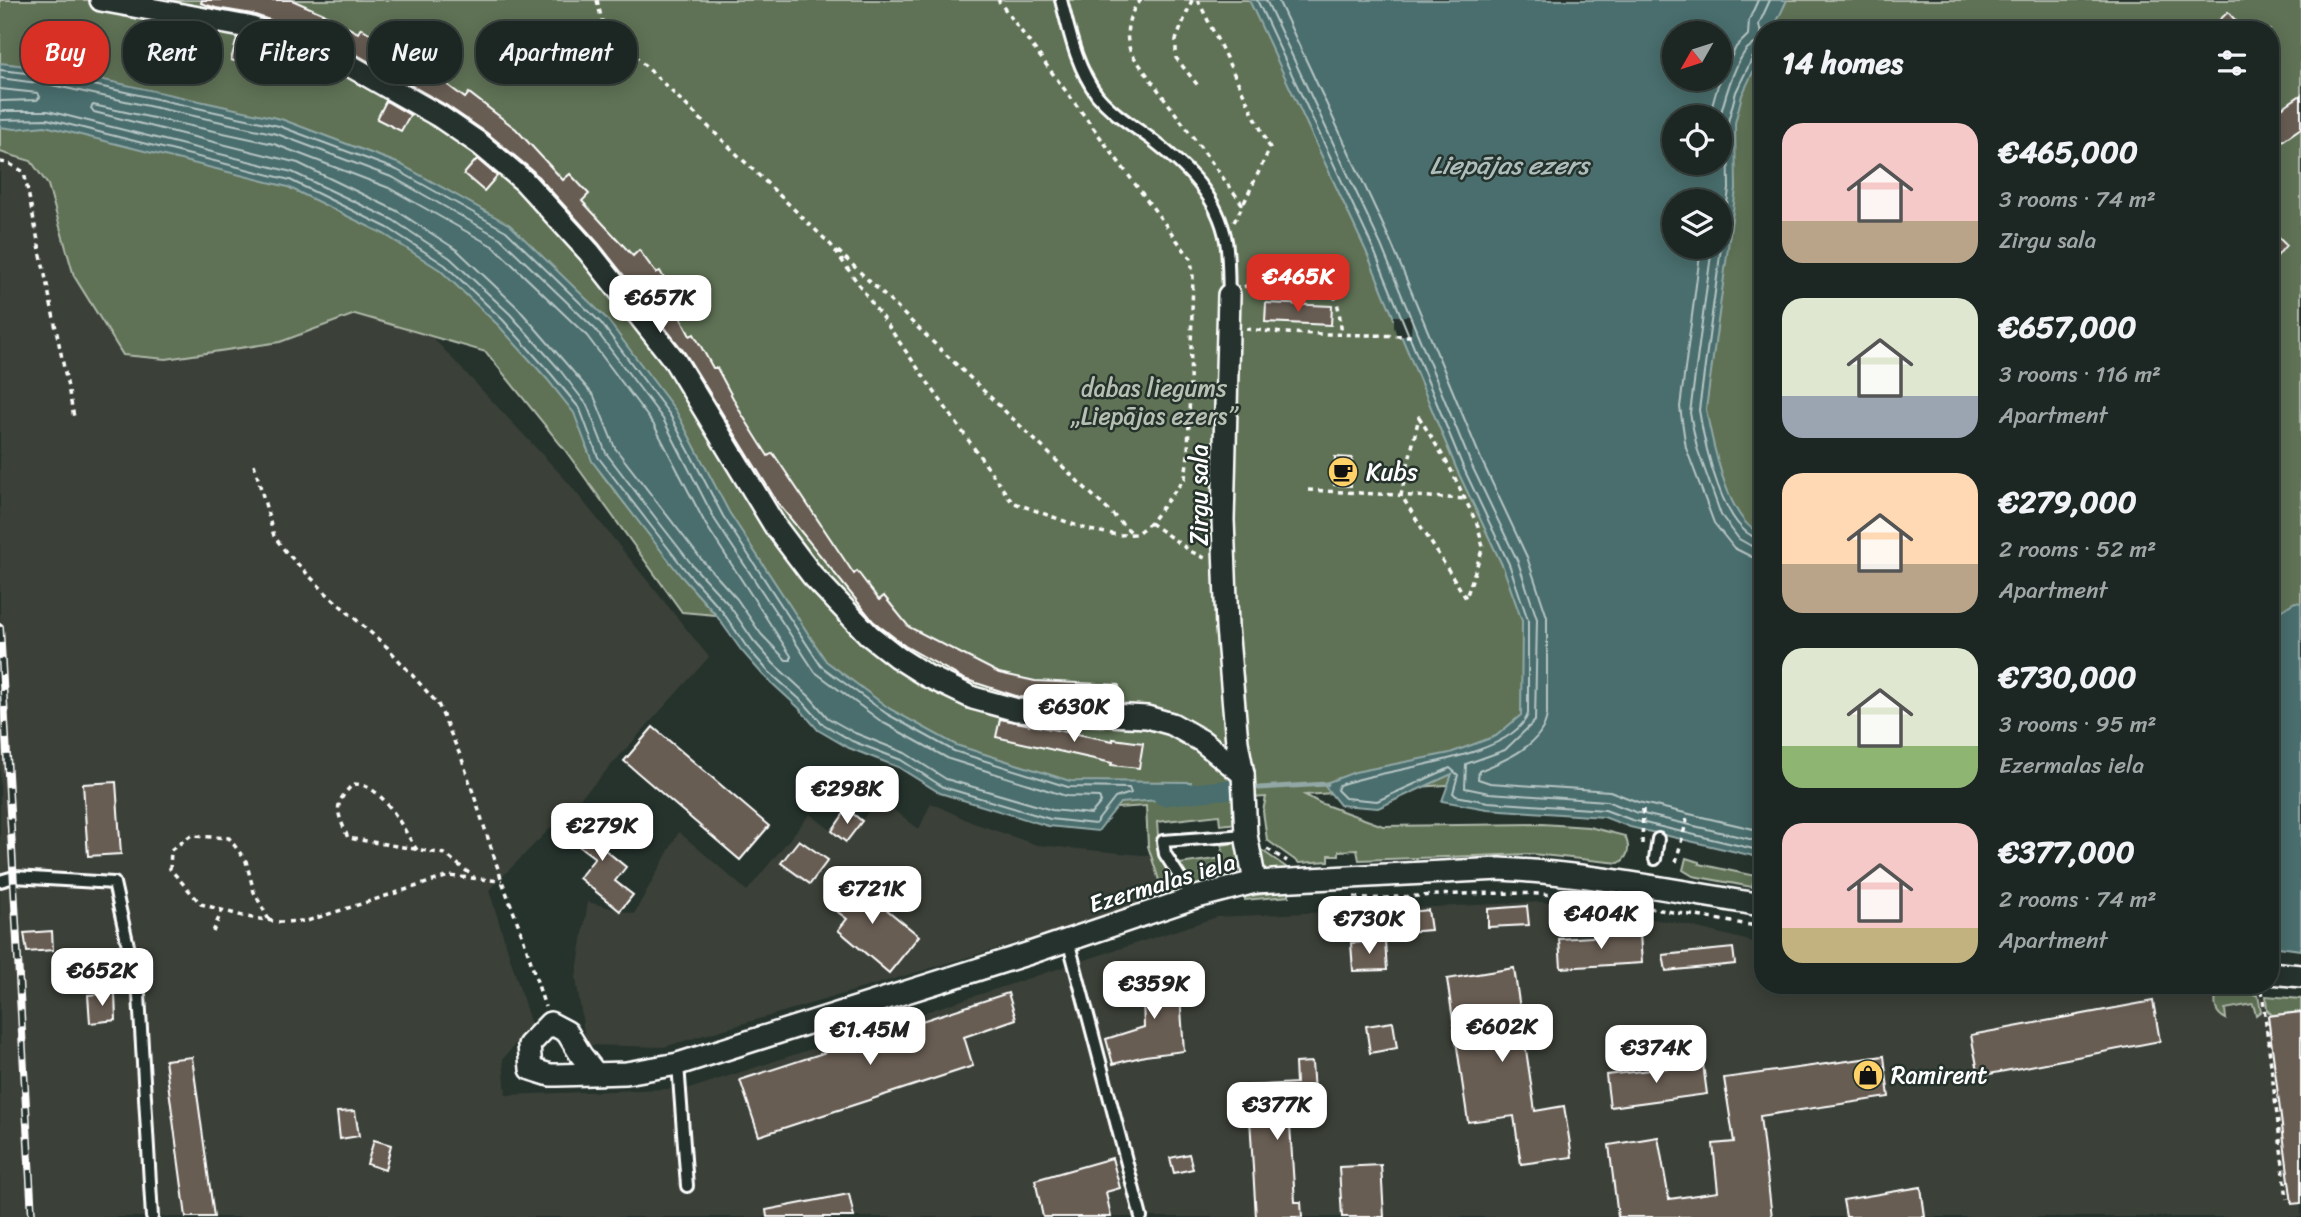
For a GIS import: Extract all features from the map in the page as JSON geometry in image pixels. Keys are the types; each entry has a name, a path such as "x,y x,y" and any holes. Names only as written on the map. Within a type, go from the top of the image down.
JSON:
{"street":[{"path":"101,0 248,27 326,52 439,116 480,144 524,181 589,252 675,361 775,526 812,575 869,635 897,657 927,676 973,698 1017,710 1147,717 1172,724 1202,741 1242,774"},
{"name":"Zirgu sala","path":"1229,295 1224,562 1228,640 1246,835 1255,882"},
{"name":"Ezermalas iela","path":"550,1023 529,1045 531,1069 550,1075 626,1073 678,1064 814,1023 1193,898 1255,882 1500,869 1587,876 1754,904"},
{"path":"2279,979 2301,976"},
{"path":"550,1023 567,1032 580,1055 596,1074"}],"lane":[{"name":"Zirgu sala","path":"1061,0 1072,46 1087,80 1098,95 1118,115 1176,159 1201,184 1215,208 1226,240 1229,295"},
{"path":"1193,898 1165,854 1163,841 1246,835"},
{"path":"1655,859 1658,839"},
{"path":"0,880 14,877 114,883 139,995 152,1217"},
{"path":"1068,940 1141,1217"},
{"path":"678,1064 688,1186"}],"path":[{"path":"597,0 603,25 1133,534"},
{"path":"831,245 1012,502 1089,530 1118,535 1133,534 1150,523 1185,478 1193,276 1191,259 998,0"},
{"path":"1142,0 1133,8 1128,23 1126,40 1131,53 1243,205"},
{"path":"1192,0 1176,40 1176,58 1200,88"},
{"path":"1198,0 1270,148 1226,240"},
{"path":"0,162 8,163 24,172 74,417"},
{"path":"1229,295 1266,275 1286,271 1306,275 1324,284 1336,298 1342,334"},
{"path":"1228,327 1283,333 1411,336"},
{"path":"1419,417 1449,466 1478,526 1483,547 1466,598 1401,495 1419,417"},
{"path":"254,464 274,536 316,583 387,647 438,704 463,762 550,1023"},
{"path":"1308,490 1465,499"},
{"path":"1150,523 1192,552 1224,562"},
{"path":"417,850 390,804 363,783 353,784 340,797 338,813 348,838 417,850 445,854 476,878"},
{"path":"1642,845 1643,809"},
{"path":"1676,862 1687,819"},
{"path":"269,920 254,892 246,861 229,838 190,836 171,850 170,869 201,904 222,910 269,920 280,922 307,920 449,876 502,881"},
{"path":"1350,896 1366,899 1534,893 1574,896"},
{"path":"1612,902 1754,926"},
{"path":"213,932 222,910"},
{"path":"2267,994 2287,1199"}],"shaded area":[{"path":"0,151 362,262 566,480 709,657 597,781 489,890 531,1025 503,1059 506,1095 692,1088 1217,917 1542,902 1678,923 1754,942 1754,994 2239,994 2301,1000 2301,1217 0,1217"},
{"path":"878,798 919,829 931,803 971,822 1037,845 1152,856 1165,899 664,1047 586,1045 576,978 588,902 634,914 679,832 747,891 810,814 832,831 847,809 862,820"}],"green space":[{"name":"dabas liegums „Liepājas ezers”","path":"0,0 2301,0 2301,869 2279,867 2279,21 1754,21 1754,801 1574,776 1305,795 1383,826 1542,824 1589,827 1625,836 1628,851 1619,863 1532,854 1359,860 1357,850 1339,851 1339,855 1329,855 1329,861 1299,863 1267,840 1263,811 1266,797 1236,799 1238,823 1220,825 1219,815 1157,822 1159,849 1182,891 1165,899 1148,846 1146,806 1088,810 883,733 586,446 609,484 716,615 682,612 565,450 486,352 355,314 280,342 166,359 123,355 74,276 48,185 31,161 0,152"},
{"path":"1254,828 1257,830 1260,849 1286,867 1287,871 1269,871 1264,868 1257,852"},
{"path":"1235,843 1240,847 1241,859 1236,874 1231,879 1196,887 1188,880 1179,864 1223,858 1222,845"},
{"path":"1686,858 1699,864 1754,876 1754,880 1752,887 1693,876 1683,870"},
{"path":"1289,890 1289,896 1245,900 1245,897"},
{"path":"2216,994 2258,995 2261,1011 2256,1015 2253,1004 2225,1009 2226,1019 2215,1004"},
{"path":"2266,996 2301,999 2301,1012 2272,1015 2267,1010"}],"water":[{"name":"Liepājas ezers","path":"1249,0 1787,0 1777,21 1754,21 1754,70 1742,95 1735,123 1736,189 1732,218 1732,189 1662,189 1662,259 1726,259 1706,409 1726,487 1740,515 1754,529 1754,856 1630,827 1604,817 1487,809 1442,801 1452,774 1378,808 1340,805 1323,784 1355,772 1450,753 1496,736 1521,715 1522,621 1503,567 1457,470 1366,251"},
{"path":"0,63 21,65 21,84 109,84 109,81 281,119 400,164 510,225 606,318 676,411 729,512 826,661 890,709 956,745 1070,781 1191,782 1190,789 1184,798 1120,803 1098,831 1048,826 940,793 898,767 849,748 818,730 741,650 592,461 574,413 498,325 440,270 384,234 288,187 45,126 15,129 0,127"},
{"path":"2295,602 2301,603 2301,950 2279,947 2279,612"}],"pier":[{"path":"1394,316 1412,316 1411,336 1397,336"}],"building":[{"path":"202,0 292,0 336,21 273,21 201,3"},
{"path":"2228,12 2236,21 2218,21"},
{"path":"361,28 368,32 368,61 354,53 354,31 358,33"},
{"path":"236,42 236,61 231,60"},
{"path":"409,84 446,84 465,98 469,93 516,129 563,180 570,174 589,194 582,201 633,256 639,250 656,273 660,271 679,305 675,307 690,336 694,334 713,368 717,368 768,456 773,453 854,574 857,571 879,600 884,596 909,627 999,673 1035,681 1119,685 1118,702 1019,697 964,679 905,646 873,621 777,502 685,353 599,244 533,171 487,133"},
{"path":"2301,95 2301,128 2282,141 2279,137 2279,110"},
{"path":"386,101 410,115 401,131 377,119"},
{"path":"477,159 497,176 484,191 464,174"},
{"path":"2279,238 2286,245 2279,254"},
{"path":"1266,303 1332,306 1331,325 1265,322"},
{"name":"Kubs","path":"1335,457 1352,458 1351,486 1334,485"},
{"path":"1000,719 1113,741 1143,743 1139,768 1111,765 1112,763 996,737"},
{"path":"653,727 769,826 740,860 624,761"},
{"path":"116,782 121,854 88,856 83,784"},
{"path":"847,809 862,821 846,842 832,831"},
{"path":"591,815 616,835 604,849 626,867 615,881 633,895 620,911 579,878 595,858 571,840"},
{"path":"799,840 828,860 810,884 781,863"},
{"path":"848,878 919,936 889,973 838,930 847,919 826,903"},
{"path":"1527,906 1529,925 1488,927 1488,909"},
{"path":"1428,910 1431,930 1404,932 1402,913"},
{"path":"52,931 53,950 27,952 24,933"},
{"path":"1640,934 1642,963 1561,968 1559,939"},
{"path":"1385,941 1387,970 1353,971 1351,943"},
{"path":"1733,948 1735,964 1666,971 1663,955"},
{"path":"1514,968 1535,1111 1564,1106 1572,1157 1521,1164 1514,1116 1468,1122 1447,979"},
{"path":"1178,969 1184,1051 1145,1056 1113,1064 1106,1039 1144,1027 1142,972"},
{"path":"115,993 116,1020 90,1023 88,995"},
{"path":"1008,993 1016,1019 964,1037 973,1066 759,1136 740,1080"},
{"path":"2153,1001 2160,1041 1979,1076 1971,1035"},
{"path":"2301,1012 2301,1203 2292,1204 2268,1016"},
{"path":"1393,1022 1397,1048 1370,1053 1366,1026"},
{"path":"1884,1056 1889,1097 1760,1116 1772,1217 1618,1217 1609,1145 1658,1137 1669,1199 1718,1192 1713,1144 1734,1142 1724,1078"},
{"path":"192,1057 214,1217 186,1217 165,1060"},
{"path":"1312,1062 1315,1109 1289,1110 1295,1202 1301,1202 1302,1217 1256,1217 1248,1086 1296,1083 1295,1063"},
{"path":"1703,1064 1707,1094 1610,1107 1606,1075"},
{"path":"355,1111 359,1136 340,1139 337,1112"},
{"path":"374,1140 391,1145 385,1170 367,1164"},
{"path":"1189,1154 1193,1169 1174,1173 1170,1158"},
{"path":"1112,1158 1120,1188 1106,1192 1111,1217 1043,1217 1035,1180"},
{"path":"1381,1165 1384,1217 1342,1217 1339,1167"},
{"path":"1921,1187 1925,1217 1846,1217 1843,1200"},
{"path":"849,1194 854,1217 767,1217 766,1210"}],"waterway":[{"path":"1259,788 1327,784"},
{"path":"1163,796 1232,789"}],"railway":[{"path":"0,627 32,1217"}],"place":[{"name":"Kubs","path":"1343,472"},
{"name":"Ramirent","path":"1868,1075"}]}
